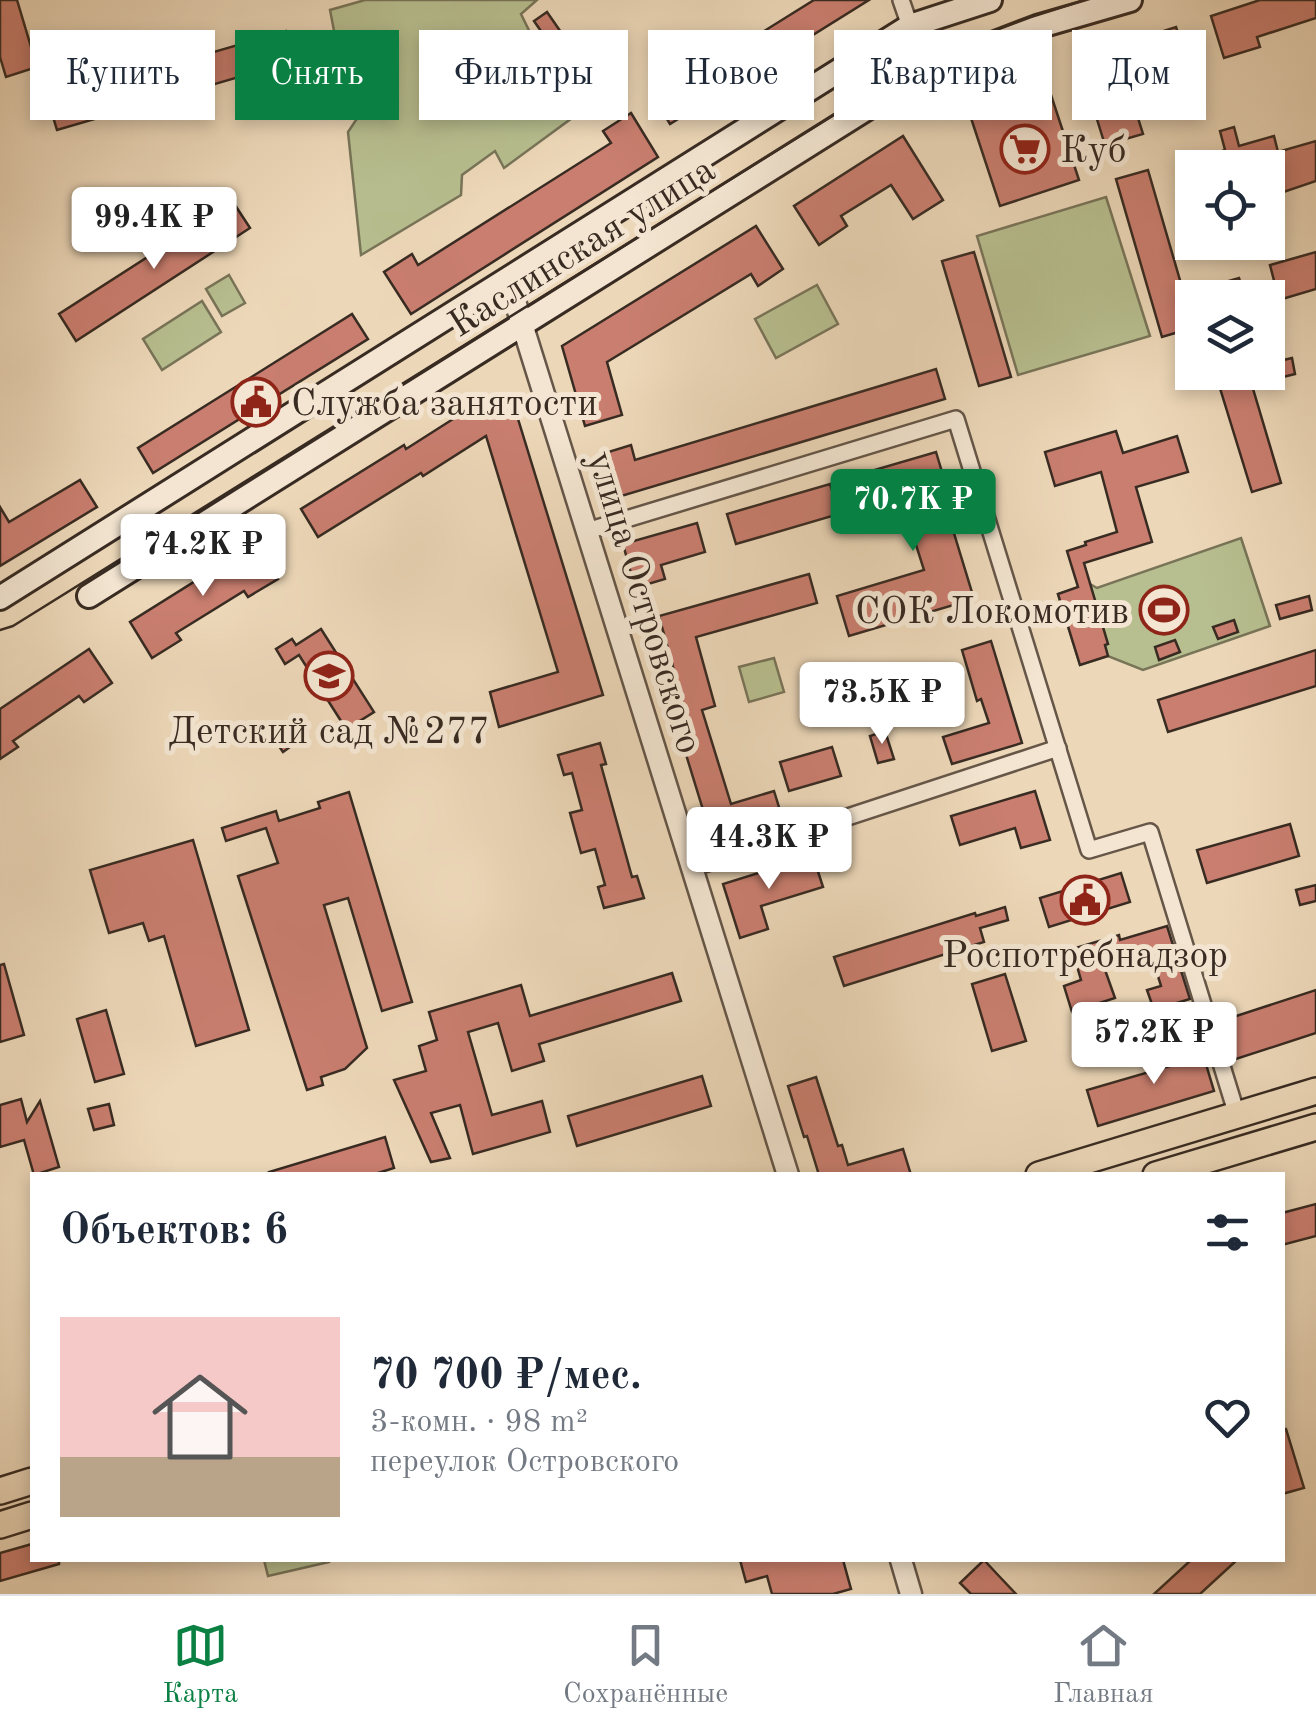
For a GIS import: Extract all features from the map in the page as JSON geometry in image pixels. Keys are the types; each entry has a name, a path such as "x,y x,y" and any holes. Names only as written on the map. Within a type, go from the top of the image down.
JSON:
{"main road":[{"name":"Каслинская улица","path":"0,598 910,26 990,0"},
{"name":"Каслинская улица","path":"89,596 933,67 1037,27 1130,0"},
{"path":"1049,1172 1316,1091"},
{"path":"1166,1172 1316,1127"},
{"path":"0,1491 30,1482"},
{"path":"0,1525 30,1516"}],"street":[{"path":"901,0 910,26"},
{"name":"улица Островского","path":"508,279 787,1172"},
{"path":"587,531 956,418 1089,850 1150,832 1237,1115"},
{"path":"692,868 1058,748"},
{"path":"902,1562 911,1594"}],"green space":[{"path":"365,0 537,0 521,14 529,30 419,30 419,120 569,120 504,168 495,151 462,175 461,195 361,255 348,132 356,120 399,120 399,30 334,30 330,10"},
{"path":"1106,197 1150,336 1018,375 977,236"},
{"path":"229,275 245,303 222,316 206,289"},
{"path":"817,285 838,324 776,358 755,319"},
{"path":"202,301 221,332 162,370 143,339"},
{"name":"СОК Локомотив","path":"1241,538 1270,626 1143,670 1108,656 1080,665 1058,594 1090,584 1097,588"},
{"path":"774,658 784,692 749,702 739,667"},
{"path":"264,1562 329,1562 268,1576"}],"building":[{"path":"0,0 17,0 30,44 30,69 6,77 0,57"},
{"path":"814,0 869,0 814,34 814,30 766,30"},
{"path":"1260,0 1316,0 1316,18 1257,37 1260,47 1224,58 1211,16"},
{"path":"547,12 559,30 540,30 534,21"},
{"path":"235,46 235,78 215,84 215,52"},
{"name":"Куб","path":"1052,98 1079,180 1000,206 972,120 1052,120"},
{"path":"631,113 658,157 411,314 384,272 412,254 418,265 611,143 603,131 620,120 628,120"},
{"path":"54,120 91,120 57,130"},
{"path":"1097,120 1139,120 1143,134 1105,145"},
{"path":"1234,127 1239,146 1274,136 1278,150 1225,150 1220,131"},
{"path":"903,136 943,200 913,219 891,185 841,216 847,226 819,245 794,206"},
{"path":"1316,141 1316,181 1285,192 1285,150"},
{"path":"1148,170 1180,280 1175,280 1175,333 1162,337 1116,179"},
{"path":"233,202 250,228 76,341 59,314"},
{"path":"756,226 783,269 758,286 751,274 607,362 622,415 585,426 562,346"},
{"path":"974,252 1011,377 979,386 942,261"},
{"path":"1316,252 1316,289 1285,298 1285,280 1274,280 1270,265"},
{"path":"352,314 368,339 153,473 138,448"},
{"path":"1292,358 1295,374 1285,376 1285,360"},
{"path":"936,369 945,399 618,497 605,453 631,445 635,460"},
{"path":"1221,390 1253,390 1281,483 1252,492"},
{"path":"475,405 518,419 603,695 499,727 490,692 558,672 486,436 318,537 301,509"},
{"path":"1116,431 1123,453 1177,436 1188,472 1136,487 1152,542 1084,563 1108,656 1080,665 1058,594 1078,587 1067,551 1117,532 1101,472 1055,486 1045,452"},
{"path":"936,452 948,492 942,494 974,599 849,636 837,596 924,570 910,526 927,520 917,488 872,501 864,473"},
{"path":"80,480 97,507 0,566 0,507 9,522"},
{"path":"830,484 839,514 736,544 727,514"},
{"path":"697,523 705,552 661,565 665,579 635,588 623,544"},
{"path":"256,543 278,579 248,597 244,591 176,633 181,640 152,658 130,622"},
{"path":"809,574 817,603 696,637 715,706 702,710 731,804 774,791 782,817 712,839 680,735 691,732 659,616"},
{"path":"1309,596 1312,610 1280,619 1276,605"},
{"path":"1234,620 1238,632 1218,639 1213,627"},
{"path":"321,629 374,712 347,729 350,734 334,744 326,731 341,721 299,655 285,664 276,649 292,639 296,645"},
{"path":"1175,640 1180,652 1159,660 1155,647"},
{"path":"991,641 1022,743 952,764 943,737 989,723 981,699 977,701 962,650"},
{"path":"89,649 112,683 84,702 79,696 13,741 18,747 0,759 0,709"},
{"path":"1316,650 1316,686 1168,732 1158,700"},
{"path":"292,727 301,739 283,752 274,739"},
{"path":"885,731 894,759 878,763 870,736"},
{"path":"600,743 606,764 601,765 632,877 637,876 644,898 604,908 598,887 605,885 595,849 581,853 570,813 582,810 572,773 564,775 558,755"},
{"path":"832,747 841,776 789,791 780,762"},
{"path":"1035,791 1050,840 1021,848 1015,828 960,845 951,816"},
{"path":"349,792 412,1002 382,1011 348,898 324,905 367,1048 345,1069 321,1077 323,1085 307,1090 238,876 278,863 266,828 226,841 222,828 276,811 279,821 320,808 318,802"},
{"path":"1290,824 1299,856 1207,883 1197,850"},
{"path":"193,840 249,1030 196,1046 164,936 149,941 143,923 109,933 90,870"},
{"path":"813,856 823,887 761,906 768,929 740,938 723,884"},
{"path":"1121,873 1130,902 1049,927 1040,898"},
{"path":"1316,885 1316,901 1300,905 1296,890"},
{"path":"1005,907 1008,920 980,928 984,942 844,986 834,957"},
{"path":"1167,926 1190,999 1154,1010 1147,990 1161,986 1151,954 1104,967 1115,998 1072,1012 1064,986 1081,980 1072,949"},
{"path":"4,964 24,1035 0,1042 0,965"},
{"path":"672,973 681,1001 539,1044 544,1061 512,1071 498,1023 468,1032 492,1115 542,1101 550,1132 473,1154 460,1105 431,1113 450,1158 431,1162 394,1080 426,1071 419,1046 437,1040 429,1012 521,985 530,1016"},
{"path":"1005,974 1026,1041 992,1051 972,984"},
{"path":"1316,990 1316,1033 1236,1059 1224,1020"},
{"path":"106,1010 124,1074 95,1082 77,1019"},
{"path":"1199,1041 1214,1091 1098,1126 1087,1090 1170,1066 1165,1051"},
{"path":"702,1076 711,1106 577,1146 568,1116"},
{"path":"816,1077 848,1165 903,1149 910,1172 818,1172 788,1086"},
{"path":"21,1099 27,1122 40,1101 59,1167 33,1172 24,1140 0,1147 0,1105"},
{"path":"109,1104 114,1125 94,1130 88,1109"},
{"path":"385,1137 394,1168 381,1172 269,1172"},
{"path":"1316,1204 1316,1236 1285,1244 1285,1212"},
{"path":"1285,1429 1286,1429 1304,1488 1285,1493"},
{"path":"30,1545 30,1562 59,1564 0,1581 0,1553"},
{"path":"741,1562 844,1562 851,1589 833,1594 772,1594 767,1576 746,1582"},
{"path":"986,1562 1016,1594 971,1594 960,1583"},
{"path":"1189,1562 1235,1562 1200,1594 1154,1594"}],"tram line":[{"path":"0,630 13,626 900,74 951,47 1085,0"}],"place":[{"name":"Куб","path":"1025,149"},
{"name":"Служба занятости","path":"256,402"},
{"name":"СОК Локомотив","path":"1164,610"},
{"name":"Детский сад №277","path":"329,676"},
{"name":"Роспотребнадзор","path":"1085,900"}]}
